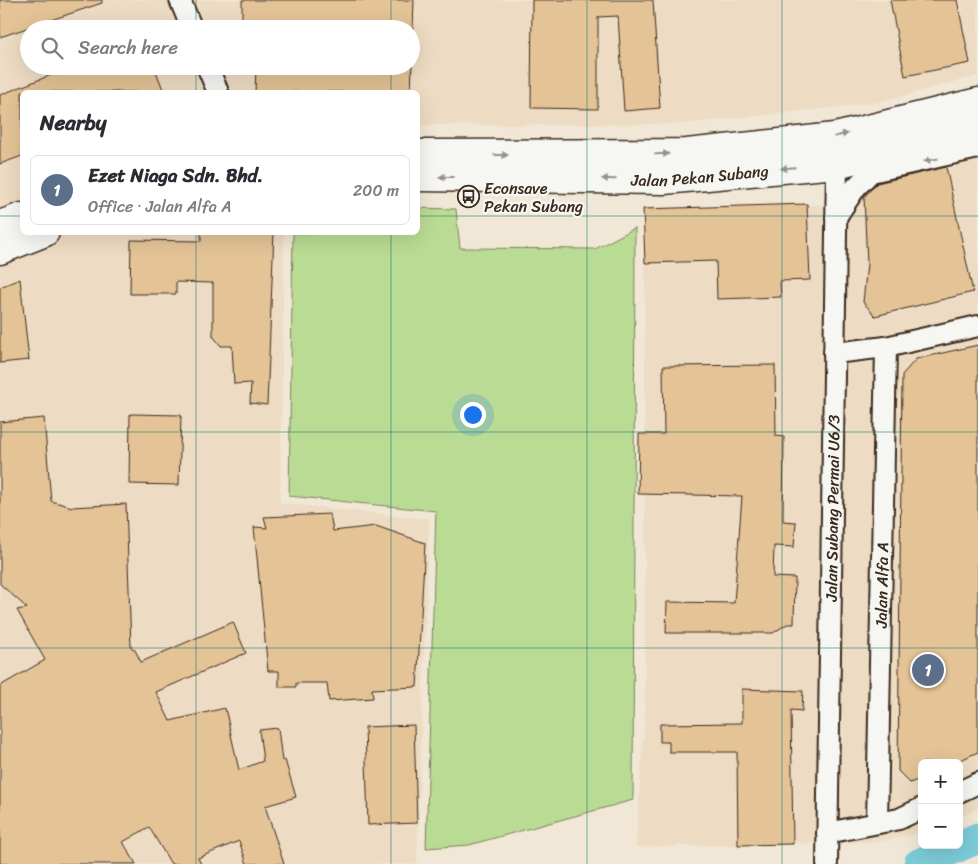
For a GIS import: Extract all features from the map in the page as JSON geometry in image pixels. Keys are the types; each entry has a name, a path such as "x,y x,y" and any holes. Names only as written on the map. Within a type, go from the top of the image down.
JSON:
{"main road":[{"name":"Jalan Pekan Subang","path":"420,154 688,154 835,137 978,102"},
{"name":"Jalan Pekan Subang","path":"420,177 664,180 836,164 978,127"},
{"path":"0,225 20,217"},
{"path":"0,250 38,235"}],"street":[{"path":"180,0 188,20"},
{"path":"211,75 217,90"},
{"path":"836,217 856,187 871,172 978,148"},
{"name":"Jalan Subang Permai U6/3","path":"827,858 836,164"},
{"path":"834,353 886,347 978,326"},
{"name":"Jalan Alfa A","path":"877,823 886,347"},
{"path":"963,790 978,784"},
{"path":"827,832 899,819 918,810"}],"shaded area":[{"path":"0,0 978,0 978,76 875,103 682,124 420,125 420,90 20,90 20,235 284,235 280,503 429,519 417,864 0,864"},
{"path":"978,158 978,808 963,816 963,759 918,759 918,833 877,842 636,847 645,712 645,297 647,207 836,205 933,175"}],"green space":[{"path":"420,208 456,209 460,248 595,249 635,228 633,800 469,845 426,848 436,511 289,496 293,235 420,235"}],"building":[{"path":"0,0 102,0 102,3 51,20 20,20 20,30 0,37"},
{"path":"242,0 414,0 413,20 242,20"},
{"path":"532,0 653,0 660,108 624,111 618,16 598,17 598,109 531,108"},
{"path":"890,0 957,0 970,63 905,76"},
{"path":"51,75 157,75 163,90 20,90 20,157 0,164 0,95"},
{"path":"256,75 412,75 411,90 255,90"},
{"path":"946,167 973,292 875,316 863,302 867,264 864,197 877,183"},
{"path":"807,204 810,280 780,281 781,297 717,299 716,261 645,263 643,209"},
{"path":"201,235 274,235 267,405 250,403 251,383 234,384 232,346 221,346 213,336 213,283 176,282 176,294 130,294 131,240 201,241"},
{"path":"20,279 29,360 0,363 0,287"},
{"path":"978,345 978,752 963,759 918,759 918,780 910,783 898,771 902,375 916,359"},
{"path":"775,365 776,436 784,437 783,521 796,522 794,547 774,546 773,577 795,578 794,624 787,624 773,633 666,633 667,602 734,603 742,496 638,494 639,434 664,434 663,366"},
{"path":"130,414 181,415 179,485 129,484"},
{"path":"44,418 51,501 72,507 126,504 131,647 135,650 141,662 233,622 246,653 156,692 170,721 225,708 239,770 263,761 259,730 278,728 282,761 285,760 296,797 265,806 284,864 247,864 239,841 198,858 201,864 171,864 149,827 123,842 136,864 0,864 0,686 45,660 17,610 27,608 0,584 0,422"},
{"path":"330,514 333,531 376,526 425,543 417,687 372,689 373,698 329,701 327,683 296,683 296,687 279,687 279,671 268,671 254,527 267,528 264,517"},
{"path":"742,689 803,691 802,711 791,710 793,844 738,845 737,752 669,752 669,742 660,742 660,724 742,723"},
{"path":"414,725 417,823 368,825 365,727"}],"waterway":[{"path":"919,864 978,838"}],"place":[{"name":"Econsave Pekan Subang","path":"468,197"},
{"name":"Ezet Niaga Sdn. Bhd.","path":"928,670"}]}
